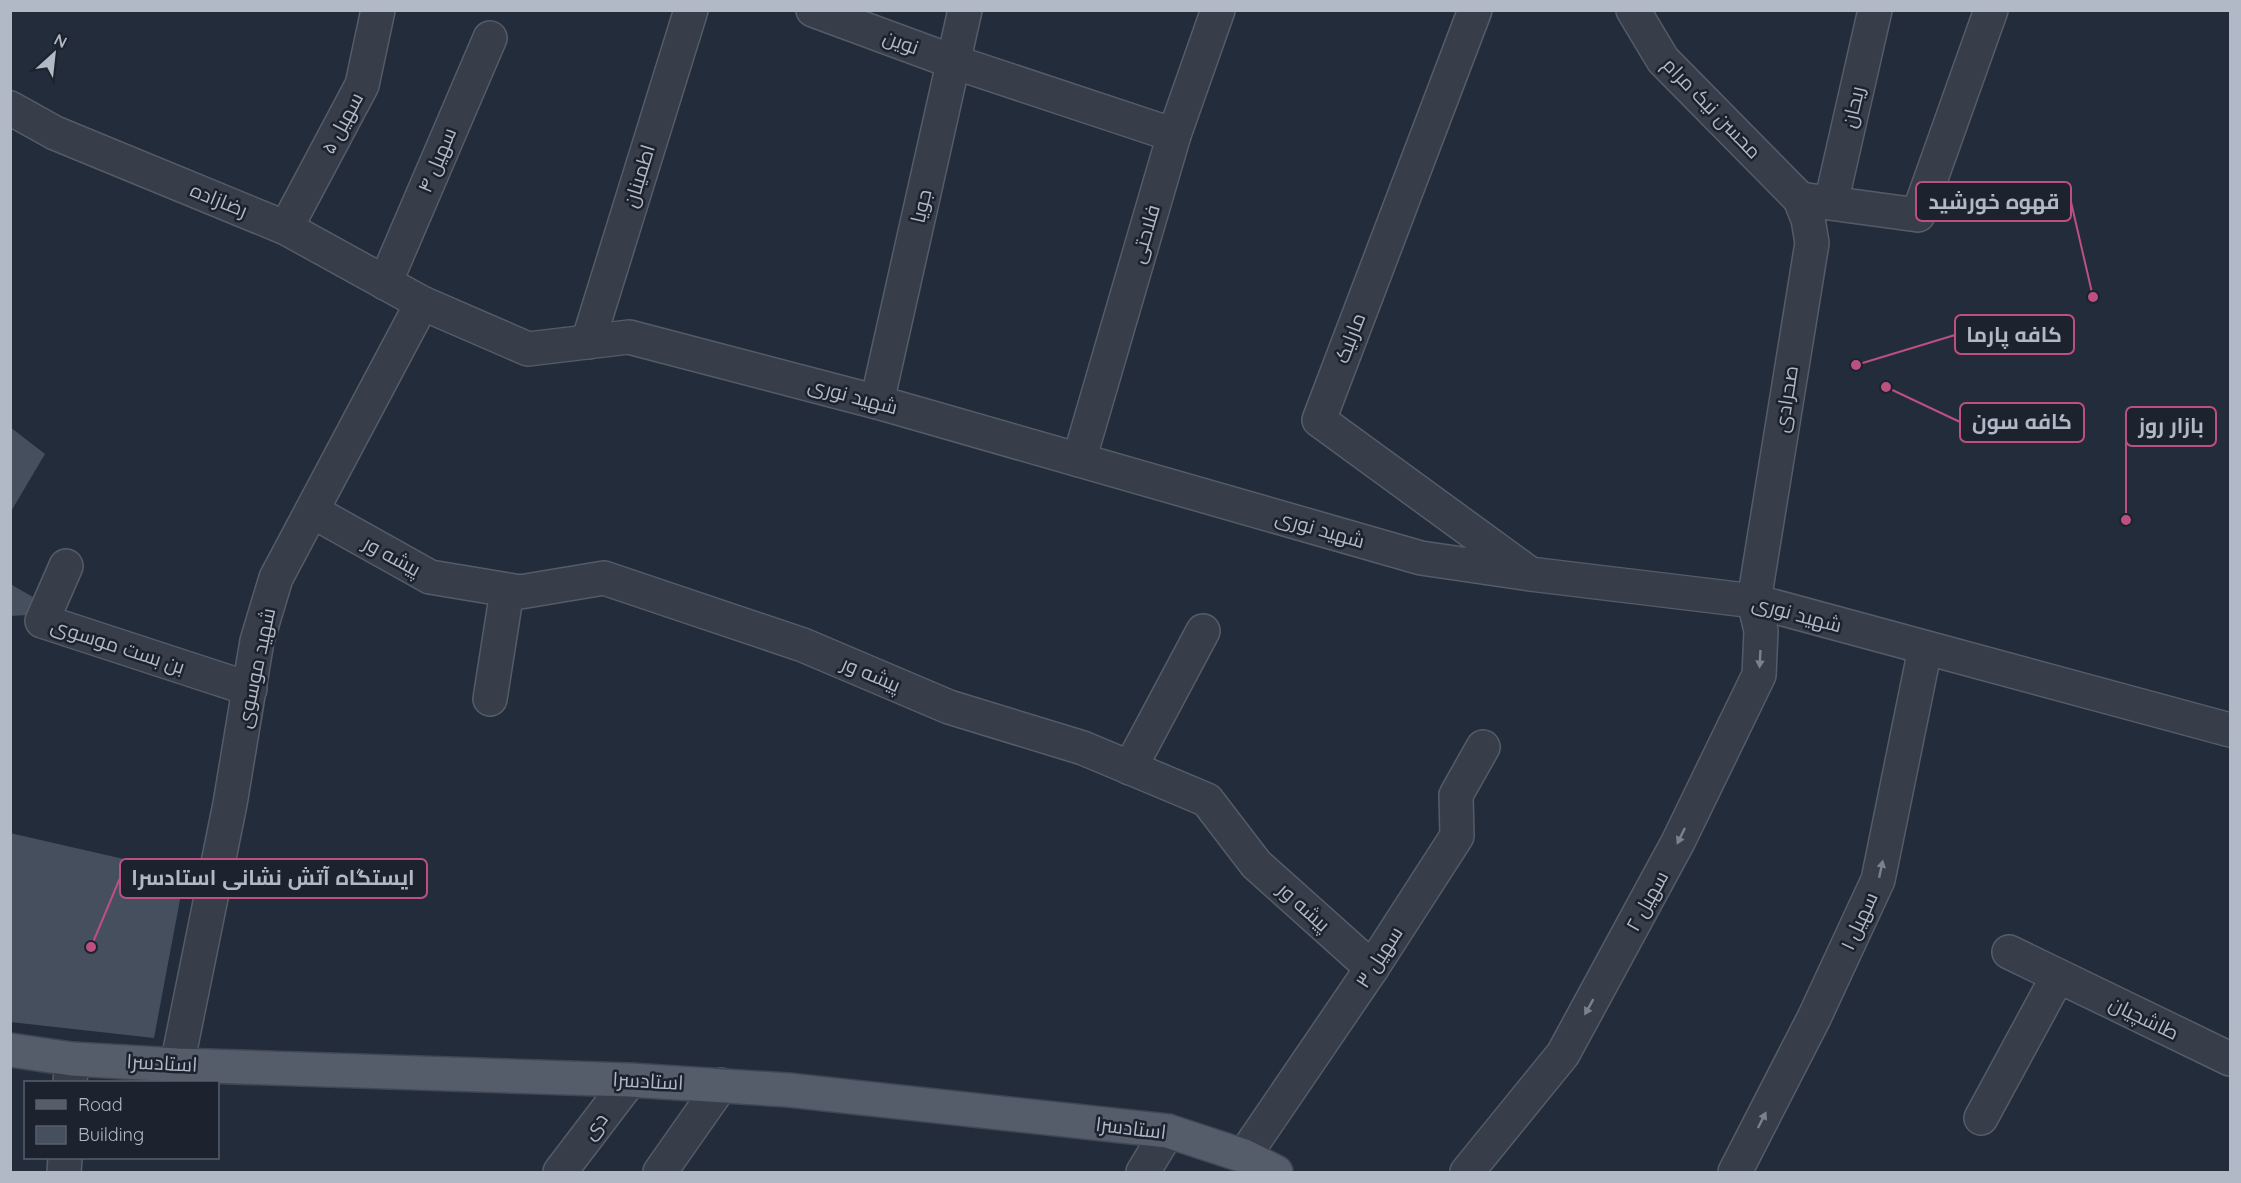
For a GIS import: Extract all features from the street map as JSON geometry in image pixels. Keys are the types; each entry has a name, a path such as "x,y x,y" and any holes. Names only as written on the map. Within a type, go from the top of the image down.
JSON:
{"main road":[{"name":"استادسرا","path":"10,1050 71,1071 177,1065 630,1080 788,1090 1168,1131 1244,1156 1276,1173"}],"street":[{"name":"سهیل ۵","path":"286,228 363,85 378,10"},
{"name":"اطمینان","path":"588,342 691,10"},
{"name":"نوین","path":"813,10 954,62 1174,135"},
{"name":"جویا","path":"877,402 965,10"},
{"name":"فلاحتی","path":"1079,460 1174,135 1218,10"},
{"name":"مارلیک","path":"1474,10 1319,420 1530,574"},
{"name":"محسن نیک مرام","path":"1633,10 1663,60 1816,201"},
{"name":"ریحان","path":"1816,201 1875,10"},
{"path":"1816,201 1918,215 1990,10"},
{"name":"سهیل ۴","path":"385,283 490,38"},
{"name":"رضازاده","path":"10,108 55,133 286,228 422,303"},
{"name":"صحرادی","path":"1754,601 1812,243 1808,219 1816,201"},
{"name":"شهید نوری","path":"422,303 528,349 629,337 877,402 1421,558 1530,574 1754,601 2230,730"},
{"name":"شهید موسوی","path":"177,1065 230,804 257,641 276,578 422,303"},
{"name":"پیشه ور","path":"312,511 430,577 520,592 604,578 803,645 949,707 1083,748 1207,800 1256,864 1372,968"},
{"name":"بن بست موسوی","path":"66,566 42,621 250,689"},
{"path":"489,699 507,591"},
{"name":"سهیل ۲","path":"1467,1173 1563,1054 1678,842 1759,675 1761,631 1754,601"},
{"path":"1130,768 1203,631"},
{"name":"سهیل ۱","path":"1735,1173 1814,1018 1878,880 1925,649"},
{"name":"سهیل ۳","path":"1244,1156 1372,968 1457,836 1456,795 1483,747"},
{"name":"طاشچیان","path":"2009,952 2230,1059"},
{"path":"1981,1119 2058,976"},
{"name":"دی","path":"560,1173 630,1080"},
{"path":"660,1173 721,1085"},
{"path":"1143,1173 1168,1131"}],"building":[{"path":"10,427 45,454 10,513"},
{"path":"10,584 33,597 28,615 10,616"},
{"path":"10,833 185,873 154,1038 10,1022"}],"place":[{"name":"قهوه خورشید","path":"2093,297"},
{"name":"کافه پارما","path":"1856,365"},
{"name":"کافه سون","path":"1886,387"},
{"name":"بازار روز","path":"2126,520"},
{"name":"ایستگاه آتش نشانی استادسرا","path":"91,947"}]}
